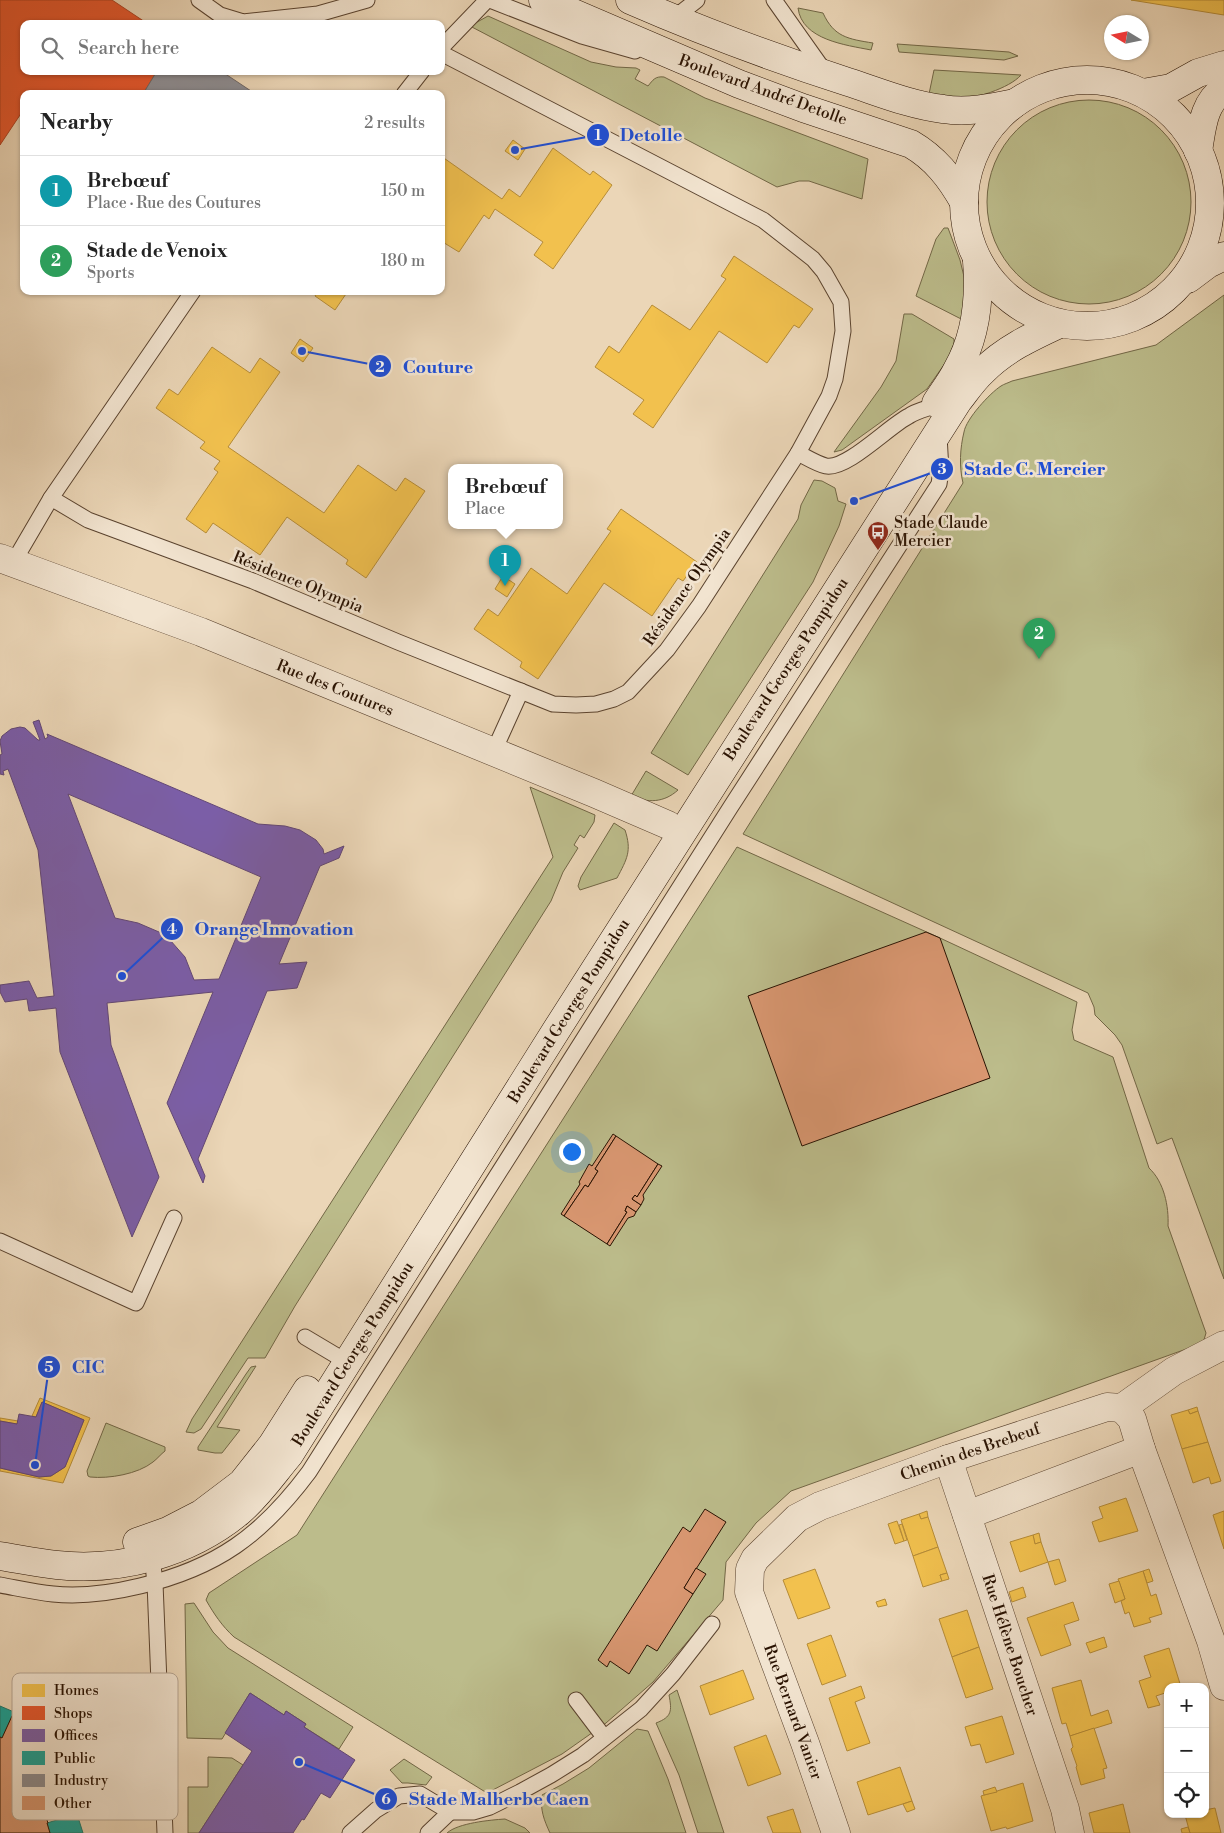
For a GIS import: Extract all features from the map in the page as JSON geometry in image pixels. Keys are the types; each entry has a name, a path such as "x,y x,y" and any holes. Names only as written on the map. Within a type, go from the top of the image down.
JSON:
{"street":[{"name":"Boulevard André Detolle","path":"543,0 680,60 803,108 911,144 938,164 952,180 964,202"},
{"path":"630,0 673,19 828,75 918,104 943,110 977,110 1015,103"},
{"path":"1143,93 1171,88 1198,73 1224,65"},
{"path":"1209,163 1176,117 1143,93 1110,82 1068,81 1043,88 1015,103 1000,115 979,142 971,161 966,181 964,202 966,227 977,261 988,279 1000,293 1026,311 1059,324 1075,326 1096,326 1133,318 1154,307 1208,264 1224,256"},
{"path":"1173,291 1185,278 1198,258 1206,237 1210,215 1209,163 1205,115 1212,99 1224,89"},
{"name":"Boulevard Georges Pompidou","path":"150,1560 168,1531 201,1514 242,1483 339,1357 675,830 936,418 970,340 978,302 977,261"},
{"name":"Boulevard Georges Pompidou","path":"936,418 964,394 981,372 996,359 1020,342 1059,324"},
{"name":"Rue des Coutures","path":"7,560 201,632 594,793 675,830"},
{"path":"1224,1345 1174,1371 1122,1408 1132,1419 1141,1449 1211,1641 1224,1686"},
{"name":"Chemin des Brebeuf","path":"749,1592 750,1568 755,1559 796,1518 820,1506 948,1458 1107,1407 1122,1408"},
{"path":"967,1515 1141,1449"},
{"name":"Rue Hélène Boucher","path":"948,1458 1065,1809 1070,1833"},
{"name":"Boulevard Georges Pompidou","path":"0,1539 59,1550 107,1548 150,1560"},
{"name":"Boulevard Georges Pompidou","path":"0,1556 75,1566 109,1565 150,1560"},
{"name":"Rue Bernard Vanier","path":"749,1592 836,1833"}],"lane":[{"path":"199,0 220,15 236,20"},
{"path":"262,20 318,14 367,0"},
{"path":"445,44 488,0 582,36 629,50 680,60"},
{"path":"673,19 696,0"},
{"path":"774,0 828,75"},
{"name":"Résidence Olympia","path":"51,498 88,520 253,580 398,642 553,704 596,704 614,699 628,692 667,650 699,606 798,452 829,396 835,379 843,332 842,302 824,272 813,259 763,220 445,55"},
{"path":"407,90 419,75"},
{"path":"7,560 190,295"},
{"path":"150,1560 186,1573 213,1561 264,1524 293,1494 309,1472 705,847 939,484 941,470 936,418 908,416 859,452 834,466 827,466 798,452"},
{"path":"493,753 521,691"},
{"path":"675,830 705,847"},
{"path":"0,1241 136,1303 174,1218"},
{"path":"305,1337 339,1357"},
{"path":"0,1585 54,1594 103,1594 150,1560"},
{"path":"150,1560 156,1673"},
{"path":"350,1833 376,1810 399,1796 420,1794 450,1812 473,1812 490,1807 520,1792 583,1755 641,1709 673,1674 712,1624"},
{"path":"576,1700 604,1737"},
{"path":"428,1833 450,1812"},
{"path":"164,1820 165,1833"}],"green space":[{"path":"798,8 823,13 832,27 843,36 873,43 871,50 838,43 816,34 801,19"},
{"path":"488,16 591,62 616,67 636,68 640,70 635,79 648,86 656,78 664,77 705,98 868,159 862,199 809,181 799,181 777,187 470,26"},
{"path":"897,44 1009,52 1018,56 1004,60 899,52"},
{"path":"934,70 1021,75 1000,89 972,98 953,99 929,94"},
{"path":"1079,100 1099,100 1119,104 1137,112 1154,123 1168,137 1179,154 1187,172 1191,202 1187,232 1179,250 1168,267 1154,281 1137,292 1119,300 1099,304 1079,304 1059,300 1041,292 1024,281 1010,267 999,250 991,232 987,212 987,192 991,172 999,154 1010,137 1024,123 1041,112 1059,104"},
{"path":"944,228 948,228 960,260 966,285 967,322 916,296 936,239"},
{"path":"1224,295 1224,1279 1172,1138 1157,1144 1122,1045 1095,1015 1088,993 743,834 963,483 961,451 963,438 969,420 985,400 996,389 1012,381 1156,345"},
{"path":"904,314 912,314 954,339 948,359 927,389 842,450 834,452 881,387 896,361"},
{"path":"814,480 822,481 835,488 838,501 846,504 839,526 813,582 688,775 651,753 798,519 801,505"},
{"path":"646,771 678,790 667,797 649,801 631,796"},
{"path":"530,787 595,815 594,822 584,838 580,835 574,845 578,848 563,872 551,901 295,1306 265,1358 248,1358 201,1429 194,1433 186,1432 192,1419 553,857"},
{"path":"614,823 625,830 627,837 627,855 621,871 617,878 580,890 578,886 581,877"},
{"path":"737,847 1077,1002 1072,1030 1074,1040 1113,1057 1149,1168 1162,1187 1168,1210 1168,1226 1206,1333 1203,1343 791,1491 756,1523 726,1562 723,1600 653,1682 606,1723 562,1754 487,1793 234,1637 218,1620 206,1600 209,1593 297,1535"},
{"path":"256,1366 217,1427 240,1430 222,1453 198,1450 198,1447 246,1374 251,1367"},
{"path":"106,1423 165,1447 165,1451 140,1470 114,1476 90,1477 87,1471"},
{"path":"194,1603 213,1632 228,1648 353,1727 339,1749 304,1727 306,1724 286,1711 284,1715 250,1693 222,1739 187,1738 185,1604"},
{"path":"677,1690 724,1833 698,1833 679,1775 656,1723 670,1713 669,1695"},
{"path":"637,1729 648,1731 668,1779 686,1833 550,1833 543,1815 542,1795 589,1768"},
{"path":"208,1757 232,1758 243,1765 199,1833 188,1833 188,1787 208,1787"},
{"path":"404,1759 432,1777 426,1785 402,1783 390,1770"},
{"path":"505,1819 525,1828 530,1833 447,1833 466,1824"}],"building: Homes":[{"path":"1131,0 1224,0 1224,15"},
{"path":"513,140 525,149 518,160 505,151"},
{"path":"553,148 590,175 593,171 612,185 553,269 534,255 543,242 495,209 489,219 484,215 459,252 445,243 445,159 502,199 509,189 520,197"},
{"path":"734,256 813,309 799,328 794,325 767,363 719,331 653,428 633,414 644,400 595,367 609,346 619,353 652,305 690,330 726,279 721,276"},
{"path":"316,295 345,295 335,310"},
{"path":"300,339 313,348 303,362 291,353"},
{"path":"212,347 250,373 260,358 280,372 228,447 324,513 358,465 396,491 405,478 425,491 366,578 346,564 348,560 287,517 260,555 213,523 206,533 186,519 218,472 214,469 220,461 200,448 205,442 156,408 169,389 178,395"},
{"path":"621,509 697,562 683,581 678,578 652,616 604,583 538,679 520,667 522,662 474,629 488,609 498,616 531,568 567,594 611,531 607,529"},
{"path":"503,576 515,584 507,597 495,589"},
{"path":"40,1398 90,1418 63,1483 0,1471 0,1468 39,1477 51,1476 65,1467 84,1420 42,1402 36,1417 32,1416"},
{"path":"1197,1407 1198,1411 1190,1414 1188,1410"},
{"path":"1188,1410 1190,1414 1198,1411 1208,1442 1182,1449 1171,1415"},
{"path":"0,1418 18,1421 17,1424 0,1421"},
{"path":"1208,1442 1221,1481 1211,1484 1209,1477 1193,1483 1182,1449"},
{"path":"1126,1498 1138,1531 1099,1542 1092,1522 1103,1518 1099,1507"},
{"path":"927,1511 928,1517 921,1519 919,1514"},
{"path":"1224,1511 1224,1549 1213,1515"},
{"path":"919,1514 921,1519 928,1517 938,1547 913,1556 901,1520"},
{"path":"897,1521 904,1541 895,1544 888,1524"},
{"path":"902,1524 907,1540 904,1541 899,1525"},
{"path":"1039,1533 1041,1542 1035,1544 1033,1535"},
{"path":"1033,1535 1035,1544 1041,1542 1048,1562 1020,1572 1010,1542"},
{"path":"938,1547 947,1573 940,1575 942,1581 923,1587 913,1556"},
{"path":"1059,1559 1066,1581 1055,1585 1048,1562"},
{"path":"815,1569 830,1608 798,1619 783,1580"},
{"path":"1149,1569 1153,1581 1147,1583 1143,1571"},
{"path":"1143,1571 1151,1596 1156,1594 1162,1614 1149,1618 1151,1622 1134,1627 1129,1612 1125,1614 1121,1601 1125,1599 1118,1579"},
{"path":"947,1573 949,1579 942,1581 940,1575"},
{"path":"1119,1581 1125,1599 1115,1603 1109,1584"},
{"path":"1023,1587 1026,1597 1012,1602 1009,1592"},
{"path":"885,1599 887,1605 878,1607 876,1602"},
{"path":"1073,1602 1079,1620 1064,1625 1071,1645 1041,1656 1027,1618"},
{"path":"967,1610 979,1647 952,1657 939,1619"},
{"path":"831,1635 846,1676 822,1685 807,1644"},
{"path":"1104,1637 1107,1647 1090,1653 1086,1643"},
{"path":"979,1647 993,1689 966,1698 952,1657"},
{"path":"1169,1648 1180,1683 1164,1683 1164,1693 1156,1696 1160,1705 1148,1708 1139,1681 1151,1677 1144,1656"},
{"path":"743,1670 754,1699 710,1715 700,1686"},
{"path":"1081,1680 1091,1716 1108,1710 1112,1723 1070,1736 1066,1723 1062,1724 1052,1688"},
{"path":"861,1686 865,1698 855,1702 870,1743 847,1751 829,1698"},
{"path":"1002,1716 1014,1754 986,1763 980,1744 971,1746 965,1727"},
{"path":"1094,1728 1107,1768 1103,1769 1105,1778 1081,1785 1071,1749 1073,1747 1070,1736"},
{"path":"766,1735 781,1774 748,1786 734,1747"},
{"path":"900,1767 912,1801 868,1815 857,1782"},
{"path":"1023,1783 1033,1821 1007,1829 1006,1827 991,1831 981,1796"},
{"path":"995,1787 997,1792 984,1795 983,1791"},
{"path":"912,1801 915,1809 907,1812 903,1804"},
{"path":"1123,1804 1130,1833 1094,1833 1089,1813"},
{"path":"1215,1808 1221,1833 1190,1833 1186,1818 1209,1818 1209,1809"},
{"path":"793,1809 801,1833 773,1833 767,1817"},
{"path":"1188,1827 1190,1833 1182,1833 1181,1829"}],"building: Shops":[{"path":"0,0 112,0 142,20 20,20 20,75 155,75 145,90 20,90 20,115 0,145"}],"building: Offices":[{"path":"39,720 45,739 48,737 47,734 258,824 285,826 300,830 316,840 323,849 324,854 344,846 339,858 320,866 279,964 307,962 297,988 267,991 198,1159 205,1176 203,1183 167,1103 213,992 107,1003 111,1045 159,1177 132,1237 60,1052 56,1008 29,1011 27,999 5,1002 0,992 0,985 29,981 37,998 54,996 38,850 8,769 3,771 4,775 0,774 0,755 2,754 0,741 2,736 11,729 20,727 25,728 40,740 33,722","holes":["68,794 261,877 219,979 194,980 185,957 170,940 159,932 138,923 115,918"]},
{"path":"42,1402 84,1420 65,1467 51,1476 39,1477 0,1468 0,1421 17,1424 19,1414 36,1417"},
{"path":"250,1693 284,1715 286,1711 306,1724 304,1727 355,1760 330,1798 321,1793 304,1820 302,1819 293,1833 199,1833 252,1751 225,1733"}],"building: Public":[{"path":"0,1706 12,1711 12,1716 2,1738 0,1737"},
{"path":"57,1820 79,1820 83,1833 50,1833 47,1823"}],"building: Industry":[{"path":"155,75 227,75 250,90 145,90"}],"building: Other":[{"path":"926,932 940,938 990,1078 802,1146 748,996"},
{"path":"613,1134 616,1136 595,1169 598,1171 588,1187 585,1185 564,1216 561,1214 580,1184 579,1182 589,1164 592,1166"},
{"path":"616,1136 658,1164 637,1197 635,1195 632,1199 641,1205 636,1212 627,1206 625,1211 627,1212 607,1244 564,1216 585,1185 588,1187 598,1171 595,1169"},
{"path":"658,1164 662,1166 643,1195 644,1199 641,1205 632,1199 635,1195 637,1197"},
{"path":"627,1206 636,1212 634,1216 628,1218 610,1246 607,1244 627,1212 625,1211"},
{"path":"705,1509 726,1522 684,1588 693,1594 657,1651 647,1645 629,1674 610,1661 607,1667 598,1660 683,1527 690,1532"},
{"path":"696,1568 706,1574 693,1594 684,1588"},
{"path":"12,1716 12,1820 47,1820 50,1833 0,1833 0,1737 2,1738"}],"place":[{"name":"Detolle","path":"515,150"},
{"name":"Couture","path":"302,351"},
{"name":"Stade C. Mercier","path":"854,501"},
{"name":"Stade Claude Mercier","path":"878,551"},
{"name":"Brebœuf","path":"505,586"},
{"name":"Stade de Venoix","path":"1039,659"},
{"name":"Orange Innovation","path":"122,976"},
{"name":"CIC","path":"35,1465"},
{"name":"Stade Malherbe Caen","path":"299,1762"}]}
